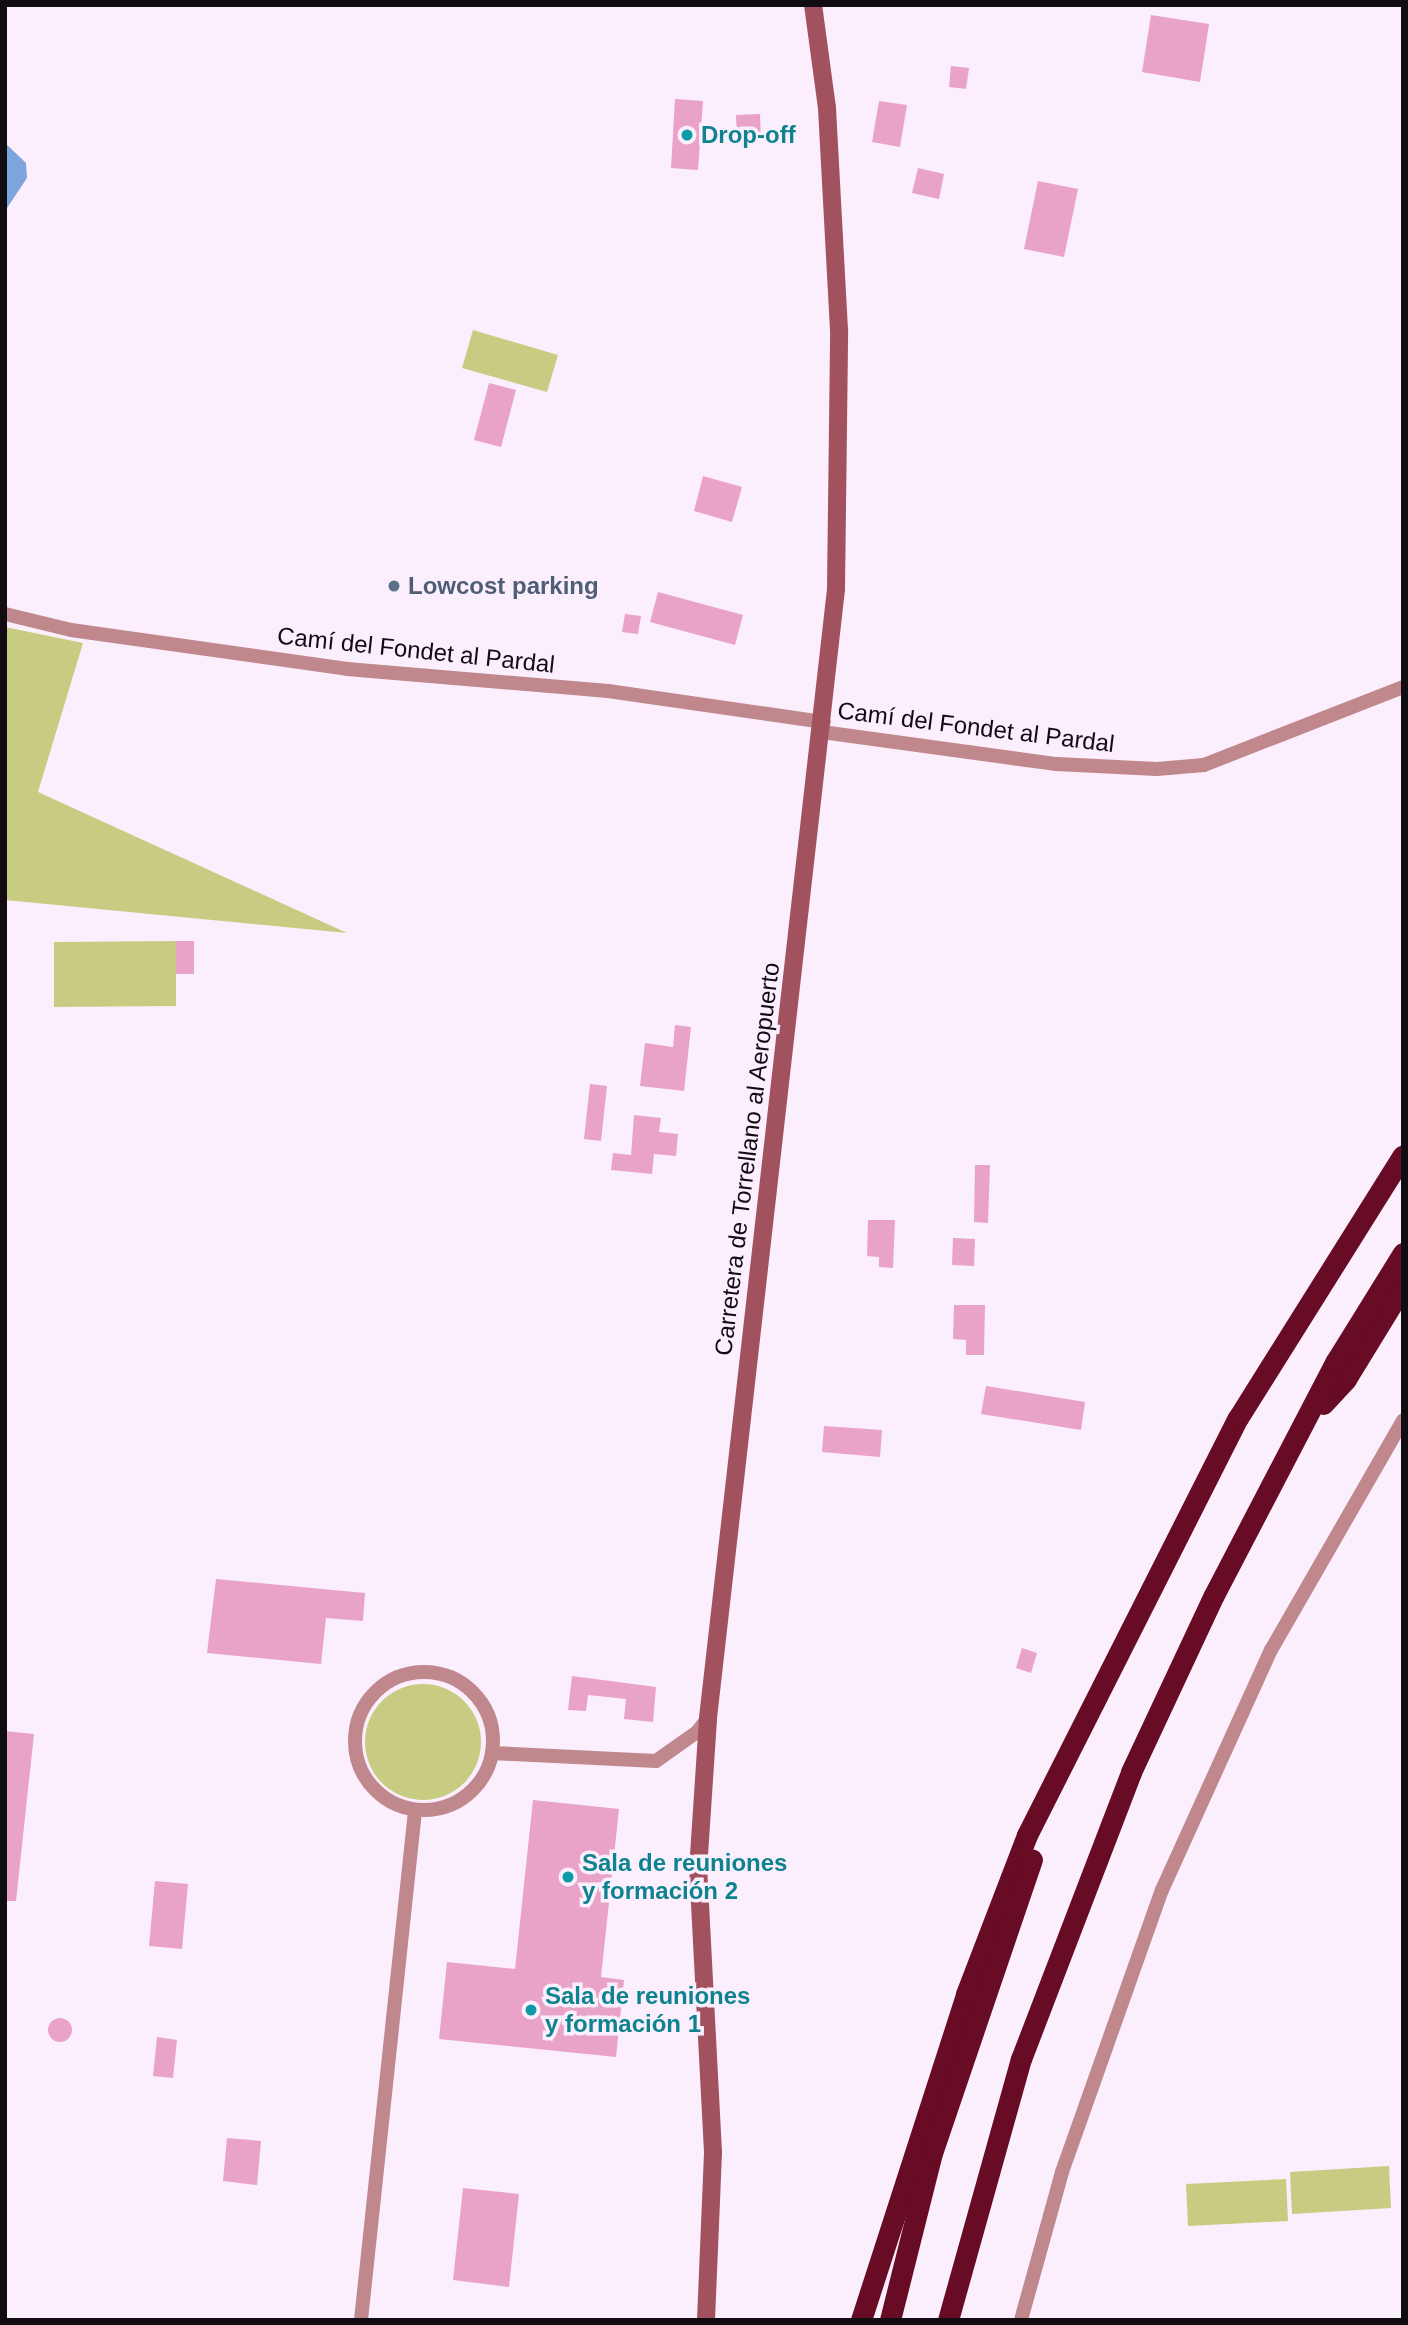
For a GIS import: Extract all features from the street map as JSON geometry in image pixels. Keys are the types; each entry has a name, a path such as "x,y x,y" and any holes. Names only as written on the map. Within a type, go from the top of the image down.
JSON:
{"highway":[{"path":"861,2320 999,1906 1027,1835 1084,1724 1128,1626 1238,1418 1403,1154"},
{"path":"948,2320 1021,2059 1102,1842 1214,1595 1342,1351 1403,1253"},
{"path":"1307,1422 1346,1379 1403,1286"},
{"path":"890,2320 932,2153 983,1997 1084,1724"}],"street":[{"name":"Carretera de Torrellano al Aeropuerto","path":"706,2320 713,2151 698,1870 708,1718 823,727 841,438 827,108 813,5"},
{"name":"Camí del Fondet al Pardal","path":"5,614 71,630 347,669 608,691 1057,764 1157,769 1204,765 1403,687"},
{"path":"1021,2320 1062,2172 1162,1890 1271,1650 1403,1420"},
{"path":"431,1672 463,1684 486,1709 492,1753 474,1790 457,1803 415,1811 378,1794 356,1759 359,1716 388,1681 431,1672"},
{"path":"492,1753 656,1761 697,1732 708,1718"},
{"path":"361,2320 415,1811"}],"green space":[{"path":"473,330 558,355 547,392 462,368"},
{"path":"5,627 83,643 38,792 347,933 5,900"},
{"path":"176,941 176,1006 54,1007 54,942"},
{"path":"423,1684 445,1688 464,1701 477,1720 481,1742 477,1764 464,1783 445,1796 423,1800 401,1796 382,1783 369,1764 365,1742 369,1720 382,1701 401,1688"},
{"path":"1389,2166 1391,2208 1292,2214 1290,2172"},
{"path":"1286,2179 1288,2221 1188,2226 1186,2184"}],"water":[{"path":"5,143 26,163 27,178 5,211"}],"building":[{"path":"1151,15 1209,24 1200,82 1142,72"},
{"path":"951,66 969,68 966,89 949,87"},
{"name":"Drop-off","path":"675,99 703,101 698,170 671,168"},
{"path":"879,101 907,105 900,147 872,142"},
{"path":"760,114 761,141 737,142 736,115"},
{"path":"918,168 944,174 939,199 912,193"},
{"path":"1038,181 1078,189 1064,257 1024,249"},
{"path":"489,383 516,390 501,447 474,440"},
{"path":"703,476 742,487 732,522 694,511"},
{"path":"658,592 743,615 735,645 650,622"},
{"path":"625,614 641,616 638,634 622,632"},
{"path":"176,941 194,941 194,974 176,974"},
{"path":"675,1025 691,1027 684,1091 640,1086 645,1043 673,1047"},
{"path":"590,1084 607,1086 601,1141 584,1139"},
{"path":"634,1115 661,1118 659,1132 678,1134 676,1156 654,1154 652,1174 611,1170 613,1153 631,1155"},
{"path":"975,1165 990,1165 988,1223 974,1222"},
{"path":"868,1220 895,1220 893,1268 879,1267 879,1257 867,1256"},
{"path":"953,1238 975,1239 974,1266 952,1265"},
{"path":"954,1305 985,1305 984,1355 966,1355 966,1340 953,1339"},
{"path":"986,1386 1085,1402 1081,1430 981,1414"},
{"path":"824,1426 882,1430 880,1457 822,1452"},
{"path":"216,1579 365,1593 363,1621 326,1618 321,1664 207,1653"},
{"path":"1022,1648 1037,1653 1031,1673 1016,1668"},
{"path":"572,1676 656,1687 653,1722 624,1719 626,1699 588,1695 586,1711 568,1710"},
{"path":"5,1731 34,1734 16,1901 5,1901"},
{"path":"533,1800 619,1809 601,1977 624,1980 616,2057 439,2039 447,1962 515,1969"},
{"path":"155,1881 188,1884 182,1949 149,1946"},
{"path":"55,2018 65,2018 72,2025 72,2035 65,2042 55,2042 48,2035 48,2025"},
{"path":"157,2037 177,2040 173,2078 153,2076"},
{"path":"227,2138 261,2141 257,2185 223,2181"},
{"path":"463,2188 519,2194 509,2287 453,2280"}],"place":[{"name":"Drop-off","path":"687,135"},
{"name":"Lowcost parking","path":"394,586"},
{"name":"Sala de reuniones y formación 2","path":"568,1877"},
{"name":"Sala de reuniones y formación 1","path":"531,2010"}]}
